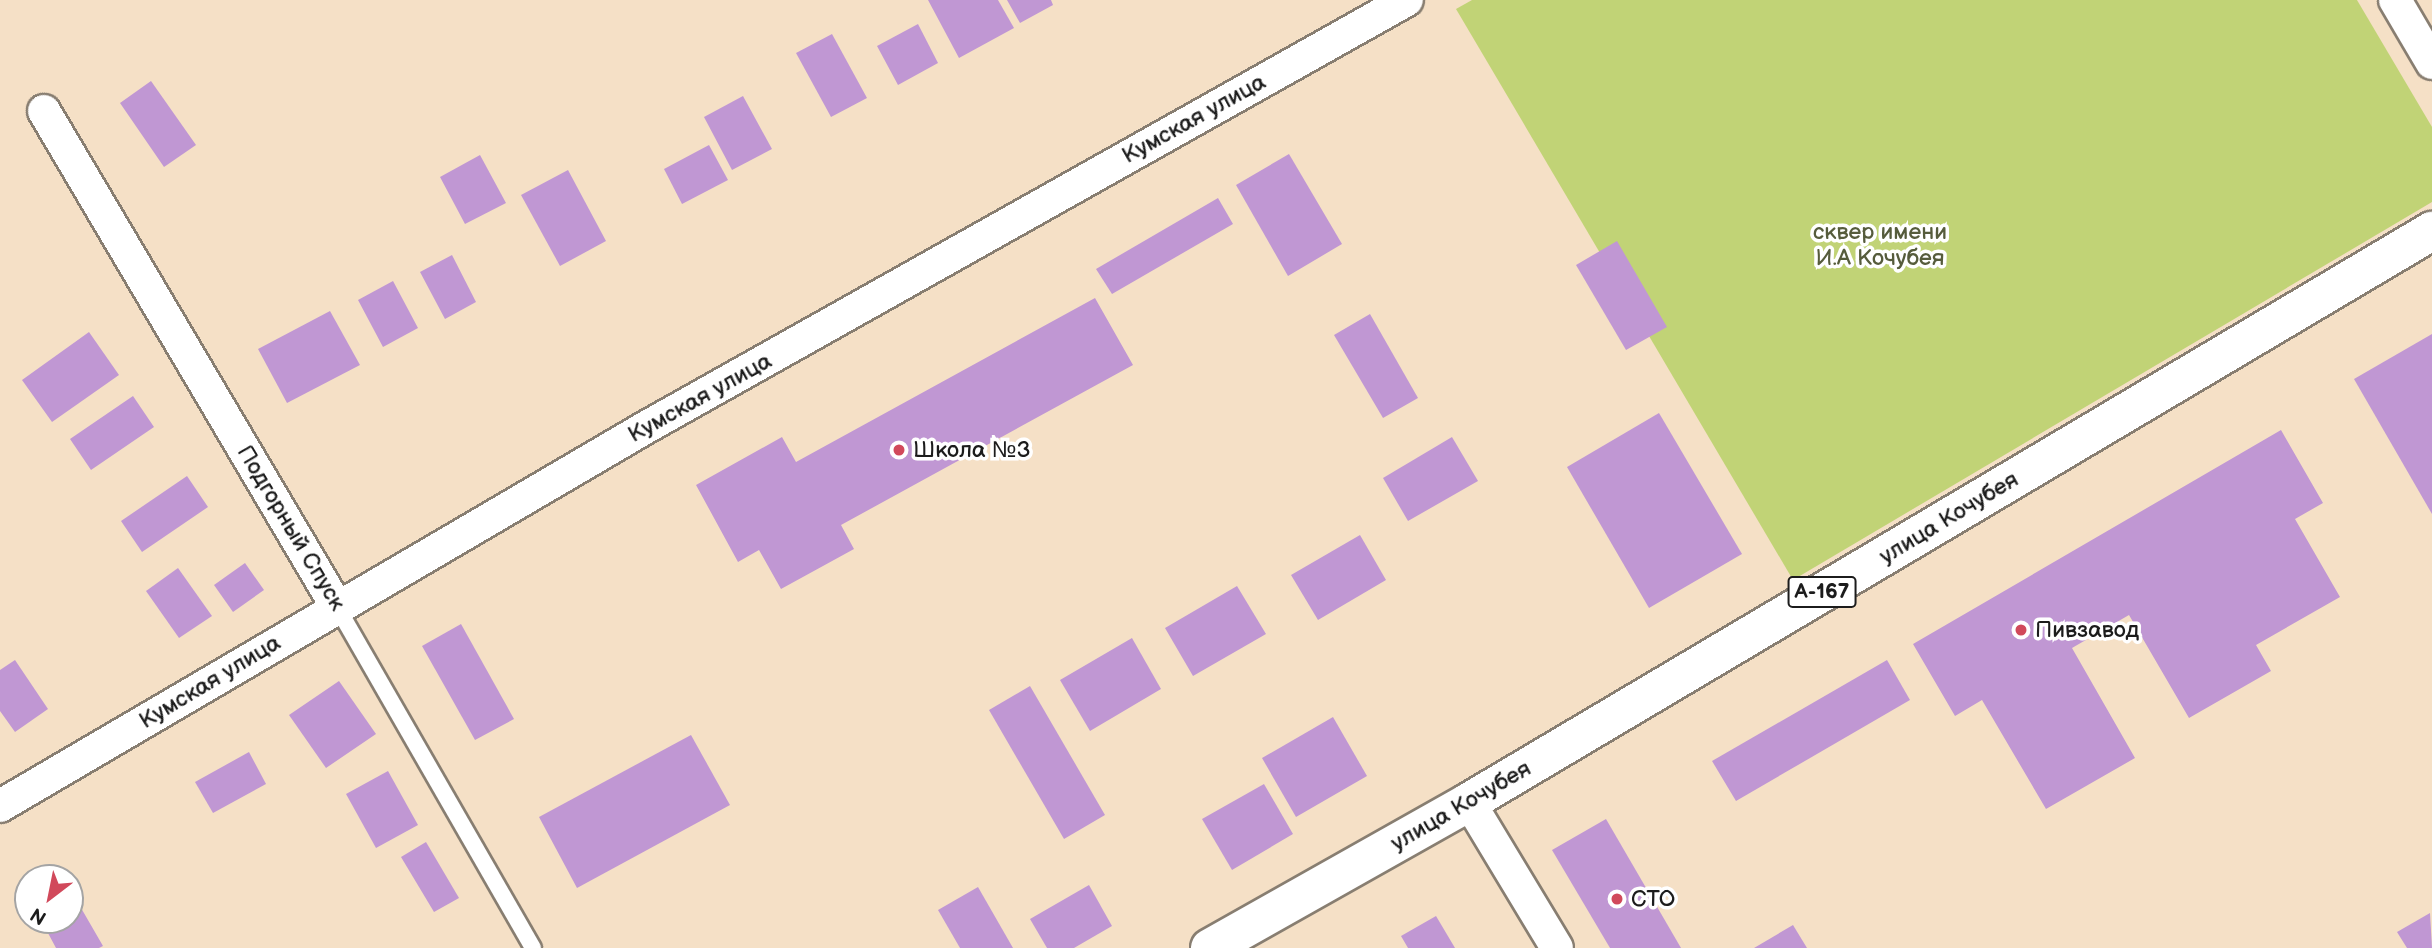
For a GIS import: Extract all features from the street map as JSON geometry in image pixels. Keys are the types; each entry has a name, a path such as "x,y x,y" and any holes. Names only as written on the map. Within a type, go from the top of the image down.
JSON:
{"main road":[{"name":"улица Кочубея","path":"1210,948 1469,802 2432,231"}],"street":[{"name":"Кумская улица","path":"0,806 337,607 1407,0"},
{"path":"2395,0 2432,63"},
{"name":"Подгорный Спуск","path":"44,110 337,607"},
{"path":"1469,802 1557,948"}],"lane":[{"name":"Подгорный Спуск","path":"337,607 533,948"}],"green space":[{"name":"сквер имени И.А Кочубея","path":"1472,0 2357,0 2432,127 2432,202 1793,580 1456,9"}],"building":[{"path":"928,0 998,0 1014,28 959,58"},
{"path":"1007,0 1051,0 1053,5 1020,23"},
{"path":"918,24 938,63 898,85 877,46"},
{"path":"832,34 867,98 831,117 796,53"},
{"path":"151,81 196,145 164,167 120,103"},
{"path":"743,96 772,149 732,170 704,117"},
{"path":"709,145 728,180 682,204 664,169"},
{"path":"1289,154 1342,244 1288,276 1236,185"},
{"path":"480,155 506,203 465,224 440,177"},
{"path":"568,170 606,241 560,266 521,195"},
{"path":"1218,198 1233,224 1112,294 1096,269"},
{"path":"1617,241 1667,327 1626,350 1576,265"},
{"path":"452,255 476,302 445,319 420,272"},
{"path":"393,281 418,328 383,347 358,300"},
{"name":"Школа №3","path":"1095,298 1133,365 841,525 854,549 781,589 759,550 738,562 696,485 782,437 796,462"},
{"path":"330,311 360,365 287,403 258,349"},
{"path":"1370,314 1418,398 1383,418 1334,335"},
{"path":"89,332 119,375 52,422 22,380"},
{"path":"2432,334 2432,514 2354,379"},
{"path":"133,396 154,427 91,470 70,439"},
{"path":"1659,413 1742,554 1649,608 1567,467"},
{"name":"Пивзавод","path":"2281,430 2323,503 2295,519 2340,597 2256,645 2271,671 2189,718 2129,615 2072,648 2135,758 2046,809 1982,700 1955,716 1913,644"},
{"path":"1452,437 1478,481 1408,521 1383,478"},
{"path":"187,476 208,507 142,552 121,521"},
{"path":"1360,535 1386,580 1318,620 1291,575"},
{"path":"245,563 264,590 233,612 214,585"},
{"path":"178,568 212,616 179,638 146,591"},
{"path":"1237,586 1266,634 1193,676 1165,628"},
{"path":"461,624 514,719 475,740 422,646"},
{"path":"1132,638 1161,689 1090,731 1060,680"},
{"path":"15,660 48,709 15,732 0,711 0,670"},
{"path":"1887,660 1910,700 1736,801 1712,761"},
{"path":"339,681 376,734 326,768 289,715"},
{"path":"1030,686 1105,815 1064,839 989,710"},
{"path":"1333,717 1367,776 1296,817 1262,758"},
{"path":"691,735 730,805 577,888 539,817"},
{"path":"249,752 266,784 213,813 195,782"},
{"path":"388,771 418,825 376,848 346,794"},
{"path":"1264,784 1293,834 1232,870 1202,819"},
{"name":"СТО","path":"1606,819 1681,948 1610,948 1552,850"},
{"path":"426,842 459,898 434,912 401,857"},
{"path":"1089,885 1112,926 1074,948 1047,948 1030,919"},
{"path":"978,887 1013,948 960,948 938,910"},
{"path":"84,913 103,946 99,948 56,948 48,934 84,934"},
{"path":"2430,913 2432,948 2407,948 2397,932"},
{"path":"1436,916 1455,948 1408,948 1401,936"},
{"path":"1793,925 1807,948 1754,948"}],"place":[{"name":"Школа №3","path":"899,450"},
{"name":"Пивзавод","path":"2021,630"},
{"name":"СТО","path":"1617,899"}]}
